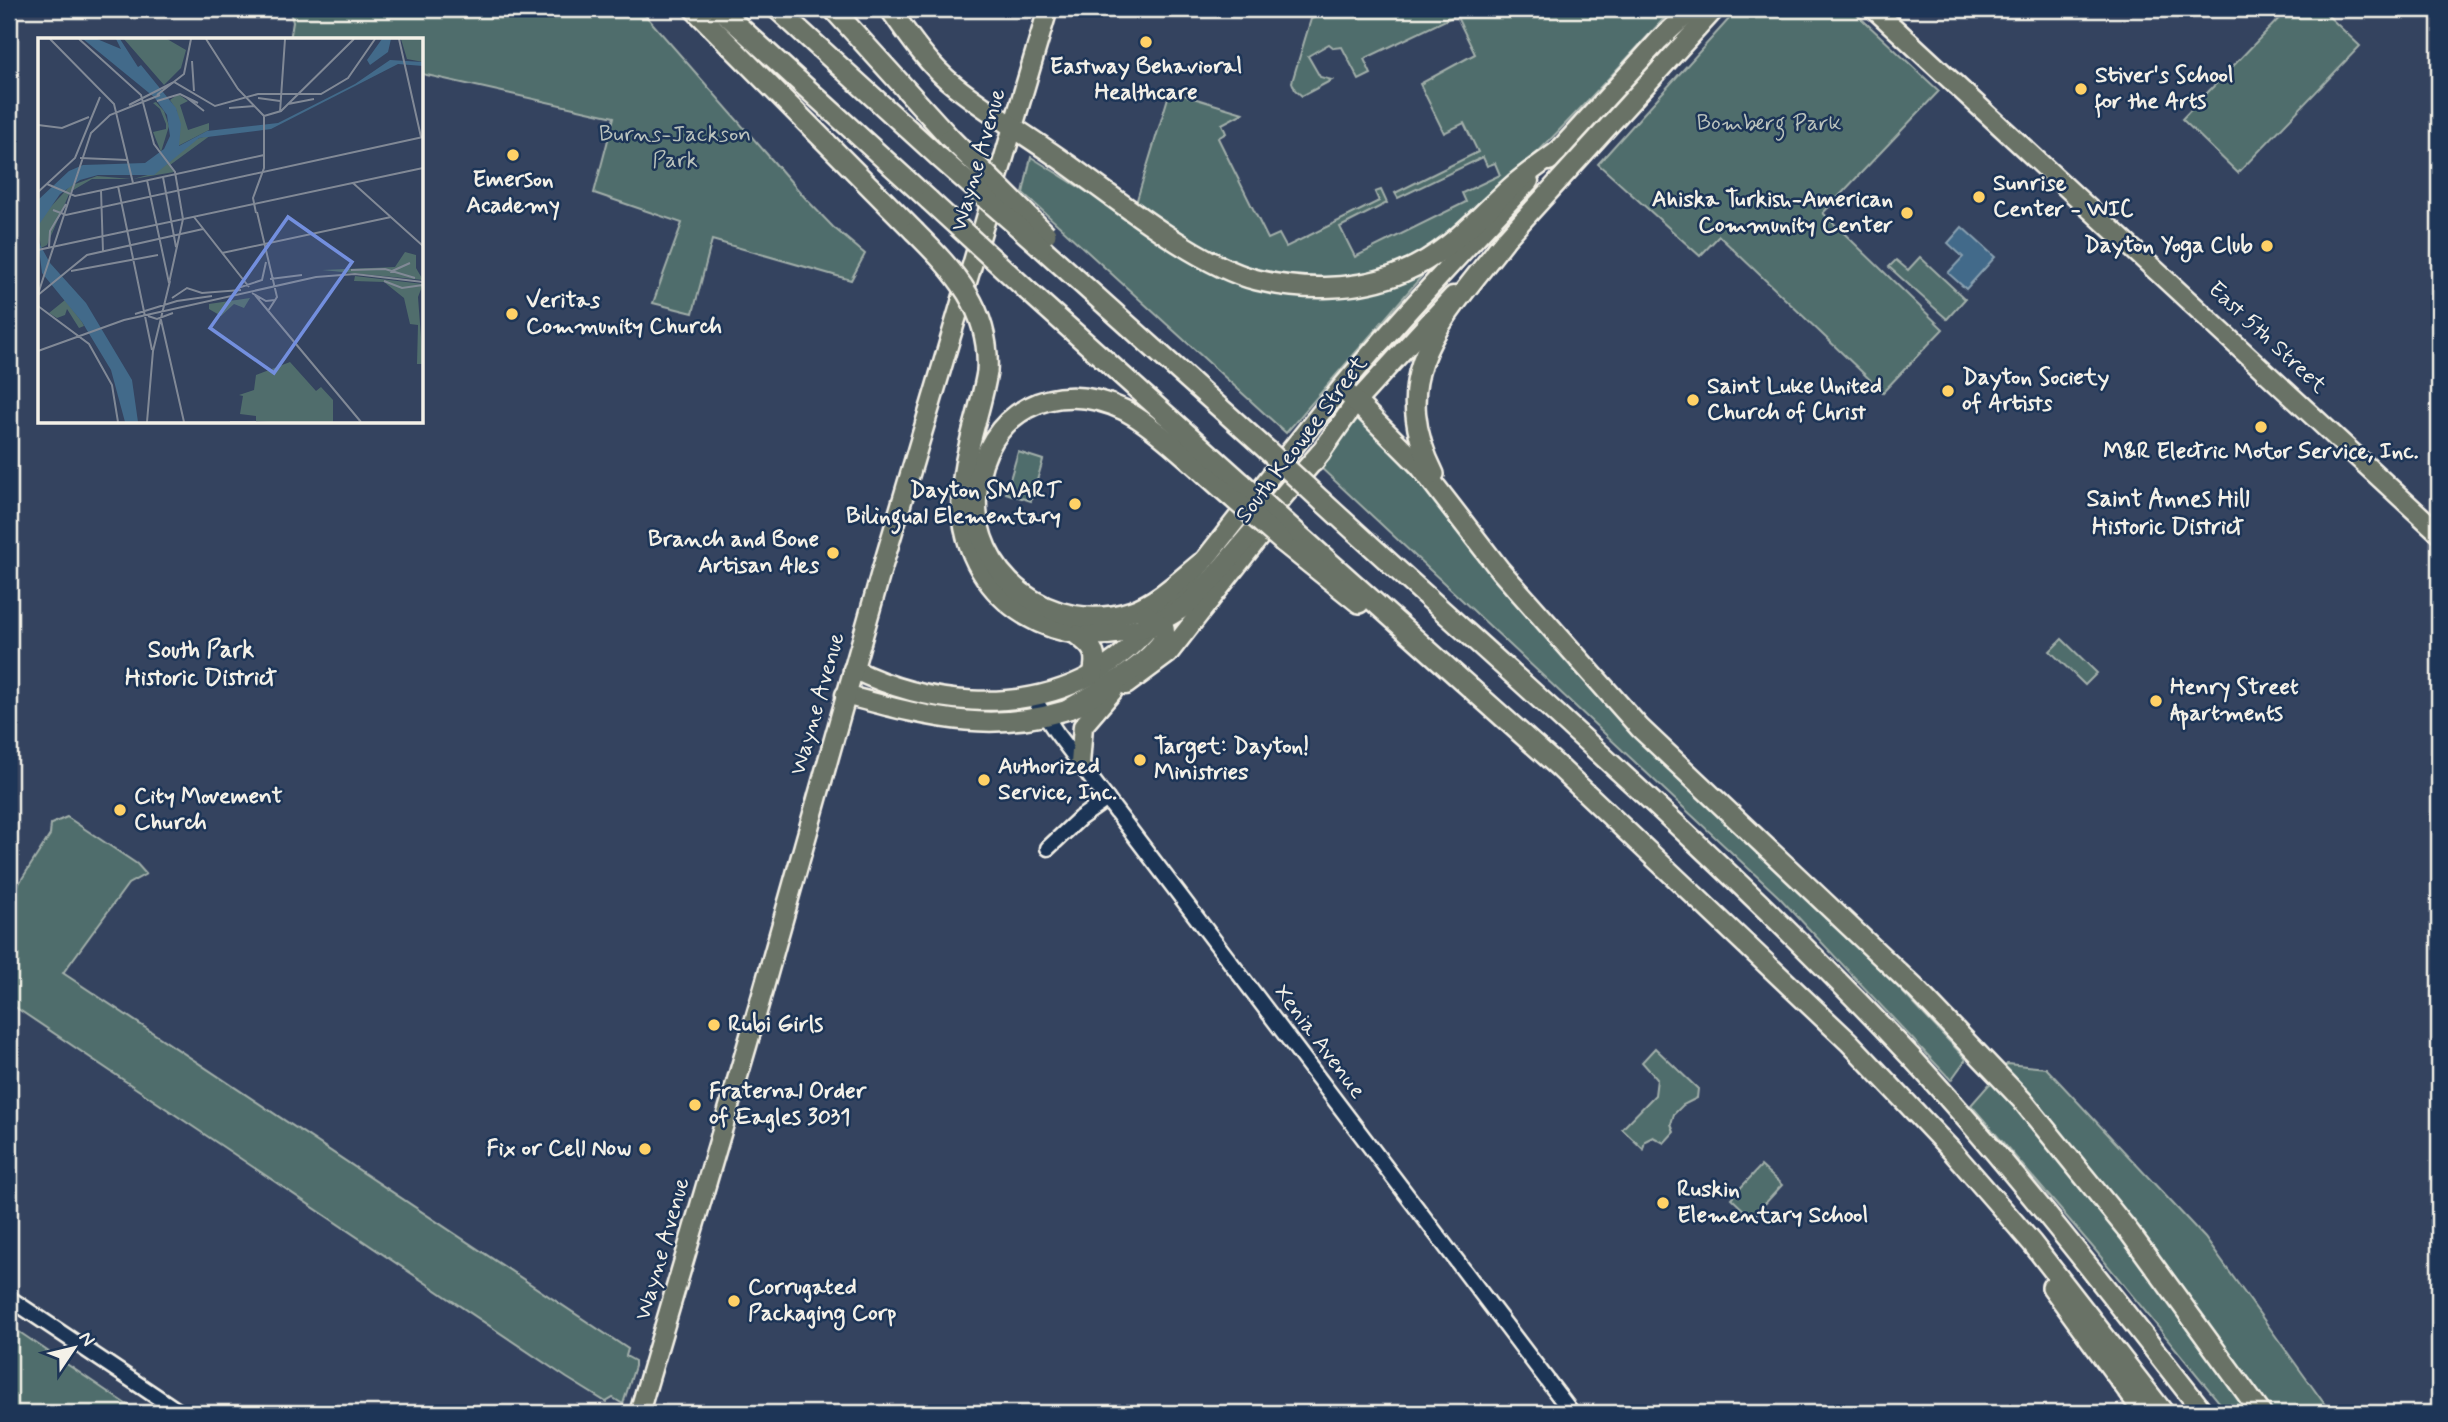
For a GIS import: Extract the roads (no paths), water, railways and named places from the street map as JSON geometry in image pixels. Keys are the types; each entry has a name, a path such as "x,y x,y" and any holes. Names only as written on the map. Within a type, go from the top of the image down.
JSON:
{"highway":[{"path":"694,9 914,231 954,273 975,303 986,339 987,372 969,453 962,504 964,527 987,579 1009,604 1046,626 1077,635 1130,631 1179,610 1198,594 1321,452"},
{"path":"720,9 1028,291 1239,492 1462,680 1849,1042 1952,1151 2049,1265 2164,1413"},
{"path":"777,9 940,158 1043,241"},
{"path":"833,9 1043,241 1202,392 1694,843 1802,946 1893,1039 2031,1193 2204,1413"},
{"path":"890,9 907,34 953,84 1205,257 1254,280 1306,288 1363,283 1402,273 1466,232 1512,186 1557,152"},
{"path":"1448,503 1425,456 1413,408 1415,384 1420,363 1437,332 1504,241"},
{"path":"1342,388 1419,466 1500,570 1640,728 1916,989 2022,1100 2130,1233 2261,1413"},
{"path":"1069,709 1110,684 1158,648 1165,637 1164,628 1145,614 1132,611 1084,617 1058,614 1035,604 1016,589 996,566 985,543 978,518 977,491 982,467 1004,428 1017,414 1040,400 1070,394 1092,399 1125,410 1239,492"},
{"path":"1132,611 1151,601 1201,563"},
{"path":"1077,635 1094,651 1097,658 1093,675"},
{"path":"1952,1151 2144,1413"}],"main road":[{"name":"Wayne Avenue","path":"639,1413 755,1018 845,695 1048,9"},
{"name":"South Keowee Street","path":"853,668 875,680 933,696 984,701 1032,696 1093,675 1126,651 1155,621 1342,388 1447,267 1659,40 1693,9"},
{"name":"South Keowee Street","path":"845,695 955,721 1000,723 1069,709 1113,691 1153,667 1168,654 1259,538 1356,402 1715,9"},
{"name":"East 5th Street","path":"1874,9 2439,533"},
{"path":"1080,764 1083,726 1113,691"}],"street":[{"name":"Xenia Avenue","path":"1032,696 1080,764 1572,1413"},
{"path":"1048,848 1070,826 1107,799"},
{"path":"9,1298 181,1413"}],"water":[{"path":"1962,227 1995,257 1966,289 1948,273 1963,257 1948,243"}],"place":[{"name":"Eastway Behavioral Healthcare","path":"1146,42"},
{"name":"Stiver's School for the Arts","path":"2081,89"},
{"name":"Emerson Academy","path":"513,155"},
{"name":"Sunrise Center - WIC","path":"1979,197"},
{"name":"Ahiska Turkish-American Community Center","path":"1907,213"},
{"name":"Dayton Yoga Club","path":"2267,246"},
{"name":"Veritas Community Church","path":"512,314"},
{"name":"Dayton Society of Artists","path":"1948,391"},
{"name":"Saint Luke United Church of Christ","path":"1693,400"},
{"name":"M&R Electric Motor Service, Inc.","path":"2261,427"},
{"name":"Dayton SMART Bilingual Elementary","path":"1075,504"},
{"name":"Branch and Bone Artisan Ales","path":"833,553"},
{"name":"Henry Street Apartments","path":"2156,701"},
{"name":"Target: Dayton! Ministries","path":"1140,760"},
{"name":"Authorized Service, Inc.","path":"984,780"},
{"name":"City Movement Church","path":"120,810"},
{"name":"Rubi Girls","path":"714,1025"},
{"name":"Fraternal Order of Eagles 3031","path":"695,1105"},
{"name":"Fix or Cell Now","path":"645,1149"},
{"name":"Ruskin Elementary School","path":"1663,1203"},
{"name":"Corrugated Packaging Corp","path":"734,1301"}],"district":[{"name":"Saint Annes Hill Historic District","path":"2168,513"},
{"name":"South Park Historic District","path":"201,664"}],"park label":[{"name":"Bomberg Park","path":"1769,124"},
{"name":"Burns-Jackson Park","path":"675,148"}]}
